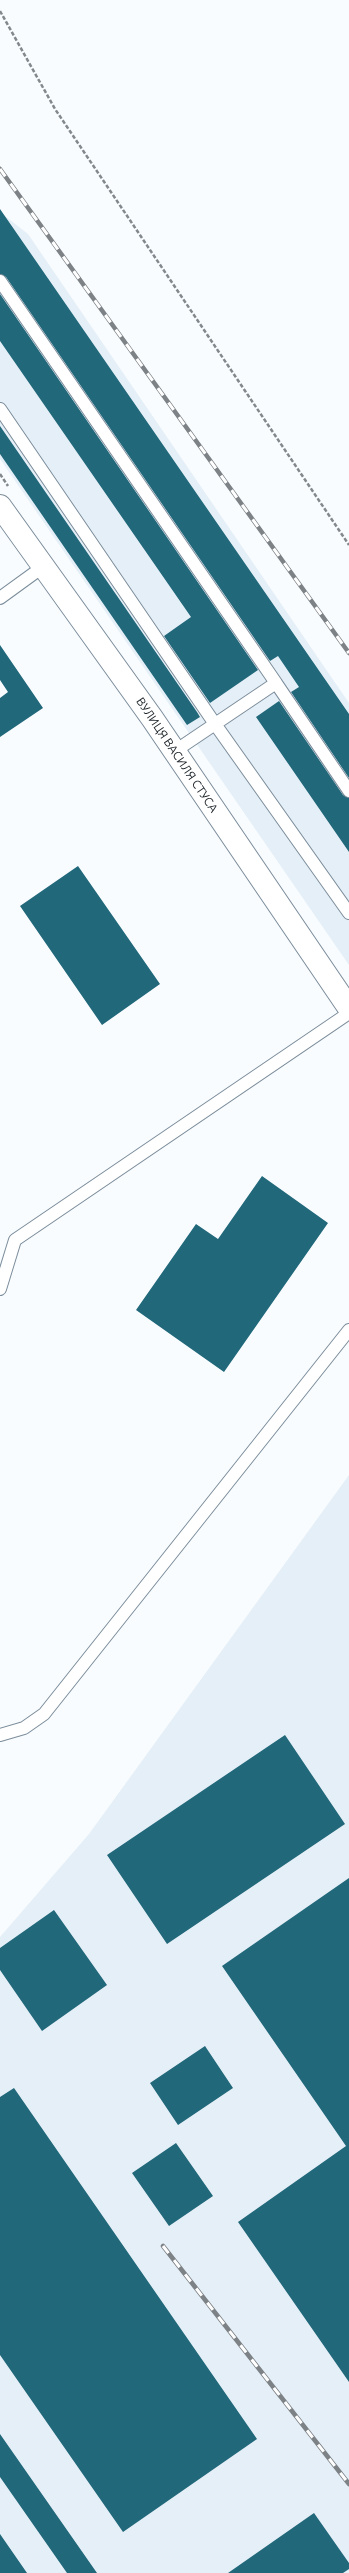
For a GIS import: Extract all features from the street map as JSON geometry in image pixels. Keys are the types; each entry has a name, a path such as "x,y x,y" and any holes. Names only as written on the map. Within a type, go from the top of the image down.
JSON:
{"street":[{"name":"ВУЛИЦЯ ВАСИЛЯ СТУСА","path":"0,506 175,752 349,1008"}],"lane":[{"path":"0,281 349,791"},
{"path":"0,409 216,724 349,913"},
{"path":"0,598 44,566"},
{"path":"175,752 276,683"},
{"path":"0,1290 15,1240 349,1013"},
{"path":"0,1735 24,1728 44,1714 349,1330"}],"path":[{"path":"0,11 55,109 349,545"}],"shaded area":[{"path":"0,212 28,234 349,703 349,965 0,459"},
{"path":"349,1475 349,2573 0,2573 0,1937 89,1834"}],"building":[{"path":"0,209 349,714 349,778 291,692 299,687 278,656 270,661 6,277 0,274"},
{"path":"0,294 258,670 210,703 164,636 191,617 0,341"},
{"path":"0,426 200,717 187,725 0,454"},
{"path":"0,645 43,708 0,737 0,698 8,692 0,680"},
{"path":"279,701 343,795 349,798 349,852 256,717"},
{"path":"78,866 160,984 102,1025 20,906"},
{"path":"262,1176 328,1223 224,1372 136,1310 196,1224 218,1239"},
{"path":"285,1735 345,1824 167,1944 107,1855"},
{"path":"349,1878 349,2382 238,2222 346,2146 222,1966"},
{"path":"54,1910 107,1985 42,2031 0,1970 0,1948"},
{"path":"205,2046 233,2088 178,2125 150,2083"},
{"path":"14,2088 257,2439 123,2532 0,2355 0,2097"},
{"path":"176,2143 213,2196 169,2226 132,2173"},
{"path":"0,2434 97,2573 67,2573 0,2477"},
{"path":"314,2513 349,2563 349,2569 343,2573 228,2573"},
{"path":"0,2534 27,2573 0,2573"}],"railway":[{"path":"0,169 349,653"},
{"path":"163,2246 349,2484"}]}
